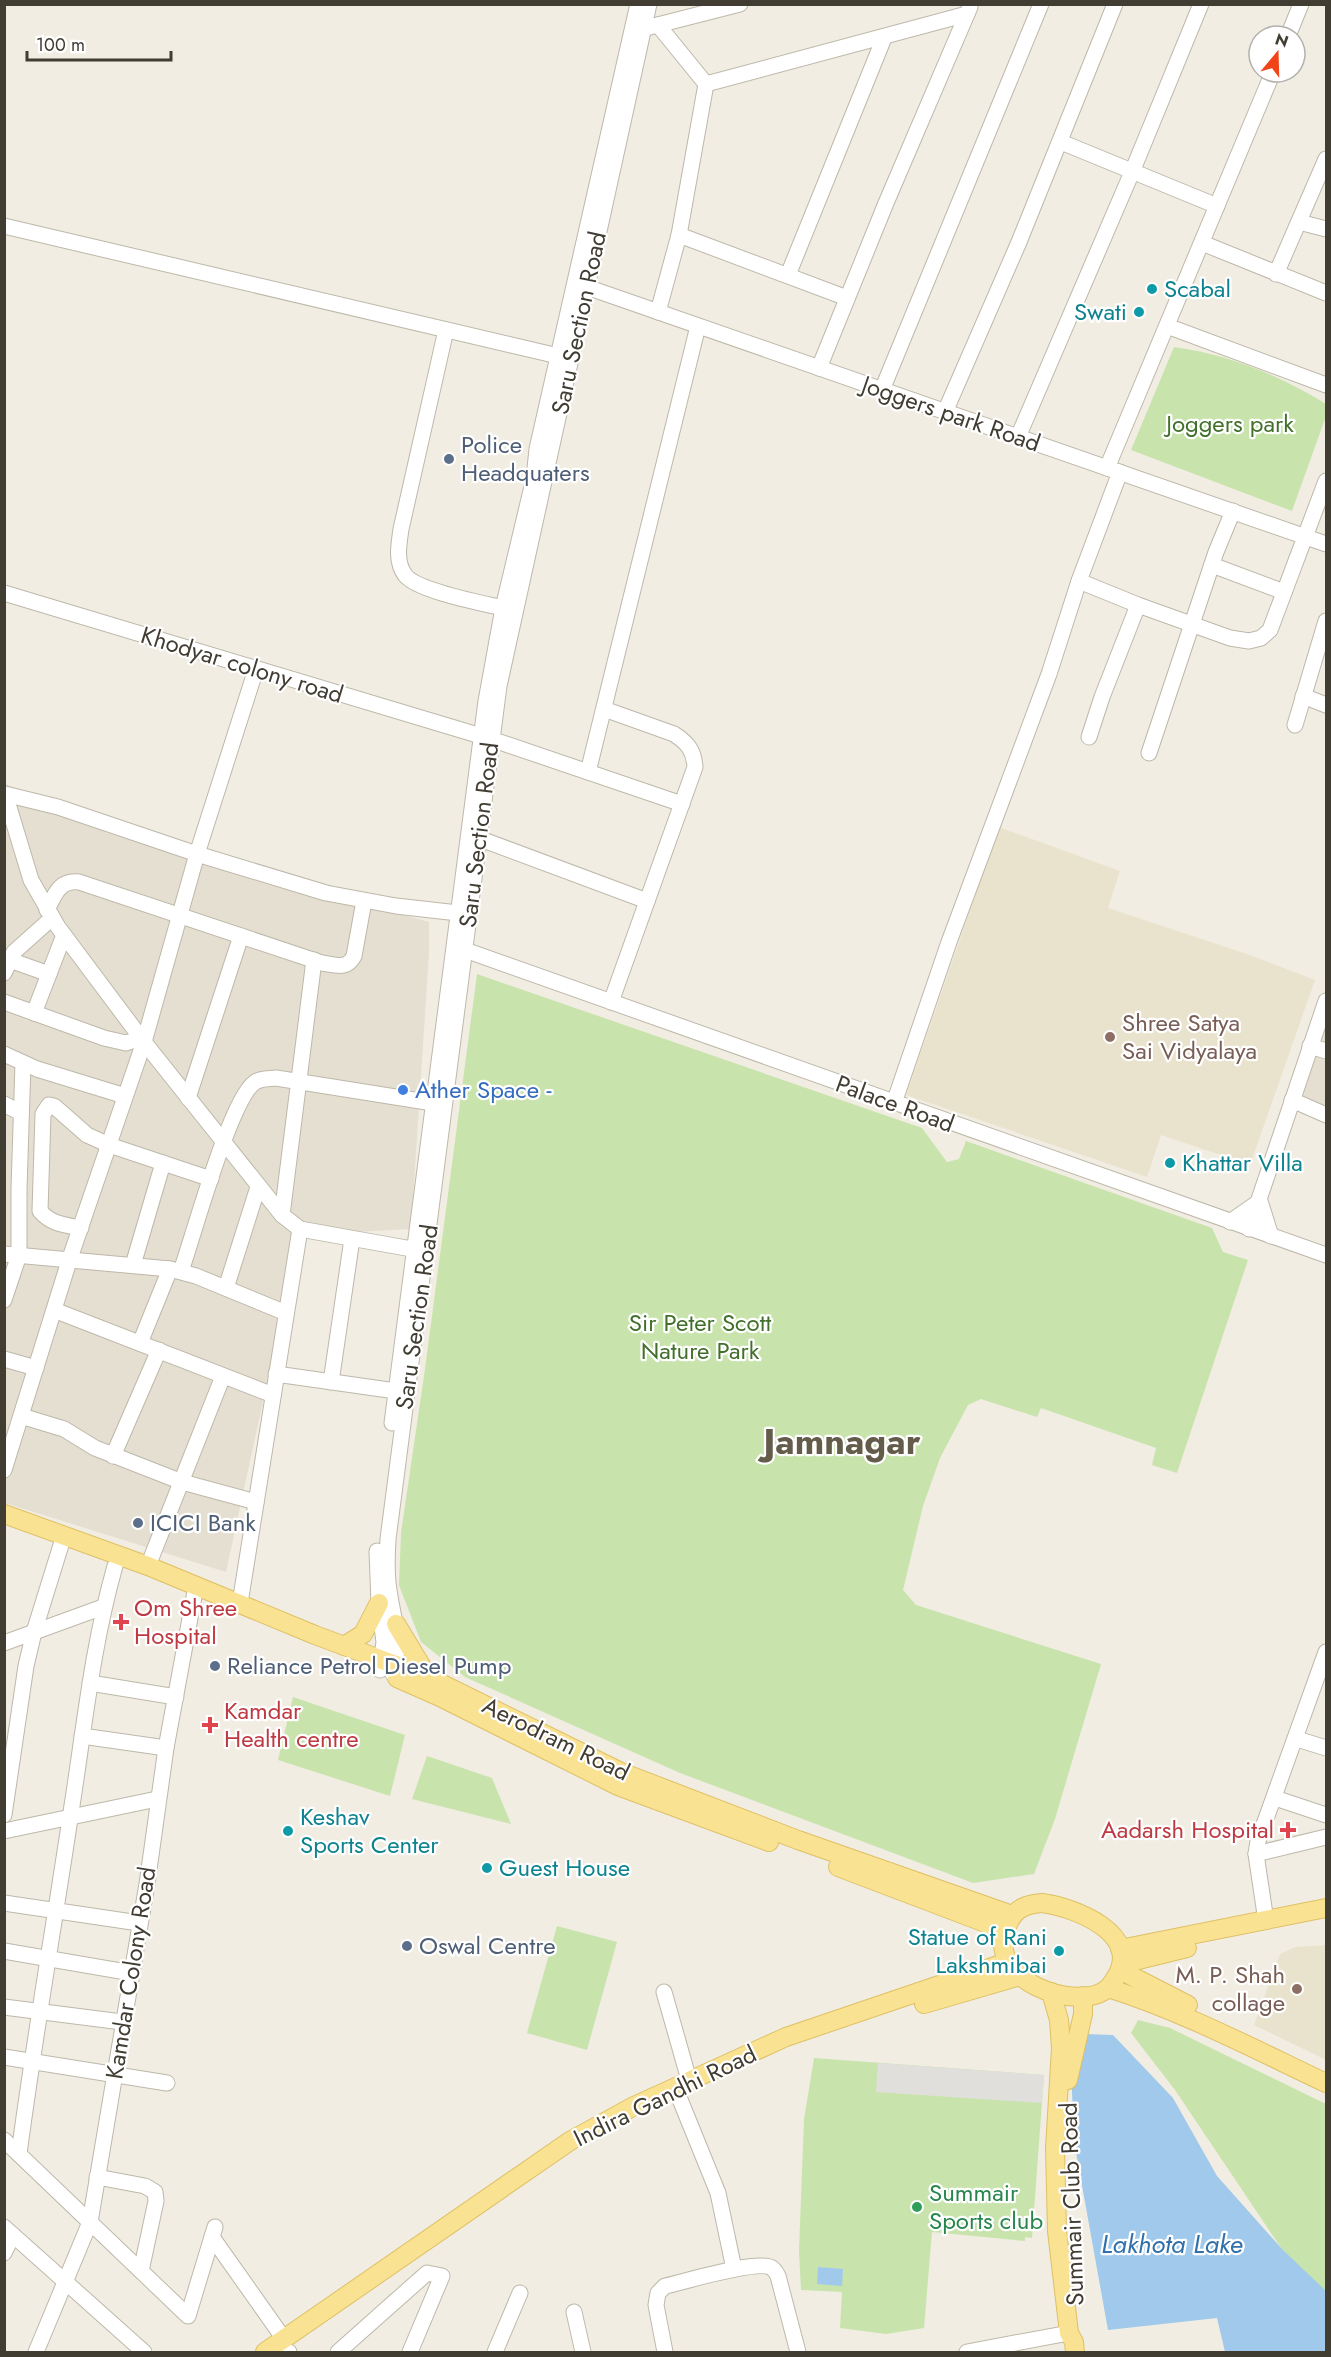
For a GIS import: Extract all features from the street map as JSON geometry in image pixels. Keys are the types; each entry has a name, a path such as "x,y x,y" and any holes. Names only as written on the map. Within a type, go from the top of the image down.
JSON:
{"main road":[{"name":"Aerodram Road","path":"4,1514 148,1566 195,1591 387,1668 428,1677 621,1772 1008,1923"},
{"name":"Aerodram Road","path":"4,1526 115,1566 240,1603 344,1646 618,1786 1008,1923"},
{"path":"344,1646 363,1634 379,1603"},
{"path":"396,1624 428,1677"},
{"path":"1326,1908 1266,1921 1121,1961 1108,1988 1098,1994 1083,1996 1051,1992 1020,1977 1007,1962 1003,1951 1008,1923 1023,1906 1042,1903 1077,1911 1106,1928 1121,1961 1143,1983 1326,2072"},
{"path":"1121,1961 1326,1918"},
{"name":"Indira Gandhi Road","path":"287,2349 570,2141 634,2106 786,2037 1007,1962"},
{"name":"Indira Gandhi Road","path":"265,2352 287,2349 579,2149 679,2097 822,2036 942,1998 1020,1977"},
{"path":"1108,1988 1150,2001 1188,2017 1326,2083"},
{"name":"Summair Club Road","path":"1051,1992 1059,2020 1061,2048 1055,2160 1058,2231 1073,2342"},
{"name":"Summair Club Road","path":"1073,2342 1078,2332 1065,2153 1068,2084 1083,2014 1083,1996"}],"street":[{"name":"Saru Section Road","path":"638,4 645,29"},
{"name":"Saru Section Road","path":"387,1668 399,1650 389,1591 388,1539 416,1318 433,1103 478,838 486,738 581,285 645,29 649,4"},
{"path":"882,390 1041,4"},
{"path":"945,412 1061,142 1115,4"},
{"path":"1018,437 1132,172 1201,4"},
{"path":"1293,24 1301,4"},
{"path":"645,29 732,5"},
{"path":"706,84 884,38 969,9"},
{"path":"819,368 969,9"},
{"path":"645,29 706,84"},
{"path":"788,275 884,38"},
{"path":"658,312 679,235 706,84"},
{"path":"894,1103 950,942 1049,674 1113,470 1167,326 1268,84"},
{"path":"1061,142 1217,206"},
{"path":"1276,274 1326,159"},
{"path":"1299,222 1326,229"},
{"path":"4,226 558,357"},
{"path":"679,235 847,298"},
{"path":"1202,243 1326,293"},
{"name":"Saru Section Road","path":"387,1668 379,1603 377,1549 396,1390 442,1117 459,949 458,914 486,738 503,608 534,478 537,449 558,357 581,285"},
{"name":"Joggers park Road","path":"581,285 1326,544"},
{"path":"588,772 698,326"},
{"path":"1167,326 1326,384"},
{"path":"446,330 401,529 398,550 400,565 405,575 413,582 429,589 503,608"},
{"path":"1079,581 1192,625 1249,641 1261,638 1270,630 1326,481"},
{"path":"1149,753 1212,565 1233,511"},
{"path":"1212,565 1284,592"},
{"name":"Khodyar colony road","path":"4,593 486,738 682,804"},
{"path":"1089,737 1138,605"},
{"path":"1294,725 1326,621"},
{"path":"4,1470 70,1258 125,1096 197,854 256,669"},
{"path":"1304,696 1326,705"},
{"path":"604,708 674,734 689,746 695,767 610,1002"},
{"path":"420,1250 300,1229 282,1215 142,1040 50,914 28,872 6,809 4,794 58,807 197,854 326,893 364,901 458,914"},
{"path":"478,838 647,901"},
{"path":"49,974 6,964 50,914 60,886 72,881 337,966 345,966 354,956 364,901"},
{"path":"34,1012 64,935"},
{"path":"188,1098 241,936"},
{"name":"Palace Road","path":"459,949 1326,1255"},
{"path":"282,1215 314,960"},
{"path":"1249,1229 1326,1001"},
{"path":"4,1002 111,1040 126,1043 142,1040"},
{"path":"1310,1046 1326,1051"},
{"path":"4,1054 66,1079 125,1096"},
{"path":"4,1300 19,1215 23,1063"},
{"path":"140,1343 176,1270 212,1179 223,1143 246,1092 254,1082 276,1078 433,1103"},
{"path":"1292,1100 1326,1115"},
{"path":"4,1104 21,1113"},
{"path":"81,1228 56,1223 47,1219 40,1211 43,1114 46,1106 54,1106 80,1131 109,1145 212,1179"},
{"path":"4,1157 20,1165"},
{"path":"133,1265 163,1163"},
{"path":"226,1288 258,1187"},
{"path":"1230,1222 1260,1201"},
{"path":"1260,1201 1271,1236"},
{"path":"4,1207 19,1215"},
{"path":"240,1603 300,1229"},
{"path":"331,1382 352,1239"},
{"path":"12,1254 176,1270 286,1313"},
{"path":"54,1310 273,1395"},
{"path":"113,1456 159,1350"},
{"path":"4,1359 36,1368"},
{"path":"276,1374 396,1390"},
{"path":"148,1566 223,1376"},
{"path":"21,1416 64,1429 95,1448 182,1482 256,1502"},
{"path":"4,1815 10,1721 61,1545"},
{"path":"4,2070 34,2043 103,1606 115,1566"},
{"name":"Kamdar Colony Road","path":"36,2352 90,2222 150,1865 157,1799 195,1591"},
{"path":"4,1643 103,1606"},
{"path":"1266,1921 1256,1854 1258,1841 1323,1674 1326,1652"},
{"path":"90,1683 176,1697"},
{"path":"82,1736 166,1748"},
{"path":"1297,1739 1326,1748"},
{"path":"1275,1798 1326,1815"},
{"path":"4,1831 157,1799"},
{"path":"1256,1854 1326,1837"},
{"path":"4,1903 139,1923"},
{"path":"4,1951 132,1973"},
{"path":"664,1992 689,2080"},
{"path":"4,2007 122,2022"},
{"path":"17,2059 167,2083"},
{"path":"17,2059 19,2154"},
{"path":"679,2097 718,2193 734,2269"},
{"path":"4,2140 188,2316 214,2232 287,2349"},
{"path":"97,2176 145,2186 155,2192 156,2202 141,2271"},
{"path":"4,2253 9,2231 66,2281 127,2346 144,2352"},
{"path":"665,2352 656,2305 658,2293 665,2286 734,2269 766,2266 773,2268 778,2276 798,2352"},
{"path":"338,2352 427,2273 435,2273 442,2276 410,2352"},
{"path":"495,2352 520,2293"},
{"path":"574,2312 583,2352"},
{"path":"967,2352 1073,2342"}],"shaded area":[{"path":"4,783 107,833 429,922 429,953 411,1229 299,1235 226,1572 5,1503"},
{"name":"Shree Satya Sai Vidyalaya","path":"999,827 1120,871 1108,908 1250,955 1315,980 1250,1165 1161,1135 1147,1177 906,1095"},
{"path":"1326,1003 1326,1110 1298,1099"},
{"name":"M. P. Shah collage","path":"1326,1945 1326,2060 1254,2025 1280,1954 1295,1947"},
{"path":"878,2063 1044,2075 1042,2103 876,2092"}],"green space":[{"name":"Joggers park","path":"1174,347 1214,355 1253,368 1291,384 1326,404 1326,416 1292,511 1131,450"},
{"name":"Sir Peter Scott Nature Park","path":"477,974 922,1128 947,1162 959,1159 966,1141 1212,1228 1223,1252 1248,1260 1177,1473 1152,1465 1156,1448 1041,1408 1037,1417 981,1399 968,1405 940,1458 923,1506 903,1590 916,1605 1101,1664 1055,1819 1034,1874 973,1883 680,1773 465,1677 421,1642 399,1585 401,1533"},
{"path":"293,1697 405,1735 390,1796 278,1760"},
{"path":"427,1756 492,1778 511,1824 412,1799"},
{"path":"557,1926 617,1942 587,2050 527,2033"},
{"path":"1138,2020 1170,2028 1326,2104 1326,2300 1283,2251 1175,2090 1131,2033"},
{"name":"Summair Sports club","path":"814,2058 1044,2075 1032,2238 1025,2237 1025,2241 932,2232 924,2328 886,2334 840,2328 842,2292 801,2290 799,2251 804,2119"}],"water":[{"name":"Lakhota Lake","path":"1085,2034 1113,2035 1173,2098 1217,2176 1283,2250 1326,2291 1326,2352 1225,2352 1217,2318 1108,2330 1074,2141 1071,2067"},
{"path":"818,2267 843,2269 842,2286 817,2284"}],"place":[{"name":"Scabal","path":"1152,289"},
{"name":"Swati","path":"1139,312"},
{"name":"Police Headquaters","path":"449,459"},
{"name":"Shree Satya Sai Vidyalaya","path":"1110,1037"},
{"name":"Ather Space -","path":"403,1090"},
{"name":"Khattar Villa","path":"1170,1163"},
{"name":"ICICI Bank","path":"138,1523"},
{"name":"Om Shree Hospital","path":"121,1622"},
{"name":"Reliance Petrol Diesel Pump","path":"215,1666"},
{"name":"Kamdar Health centre","path":"210,1725"},
{"name":"Aadarsh Hospital","path":"1288,1830"},
{"name":"Keshav Sports Center","path":"288,1831"},
{"name":"Guest House","path":"487,1868"},
{"name":"Oswal Centre","path":"407,1946"},
{"name":"Statue of Rani Lakshmibai","path":"1059,1951"},
{"name":"M. P. Shah collage","path":"1297,1989"},
{"name":"Summair Sports club","path":"917,2207"}],"district":[{"name":"Jamnagar","path":"842,1441"}]}
